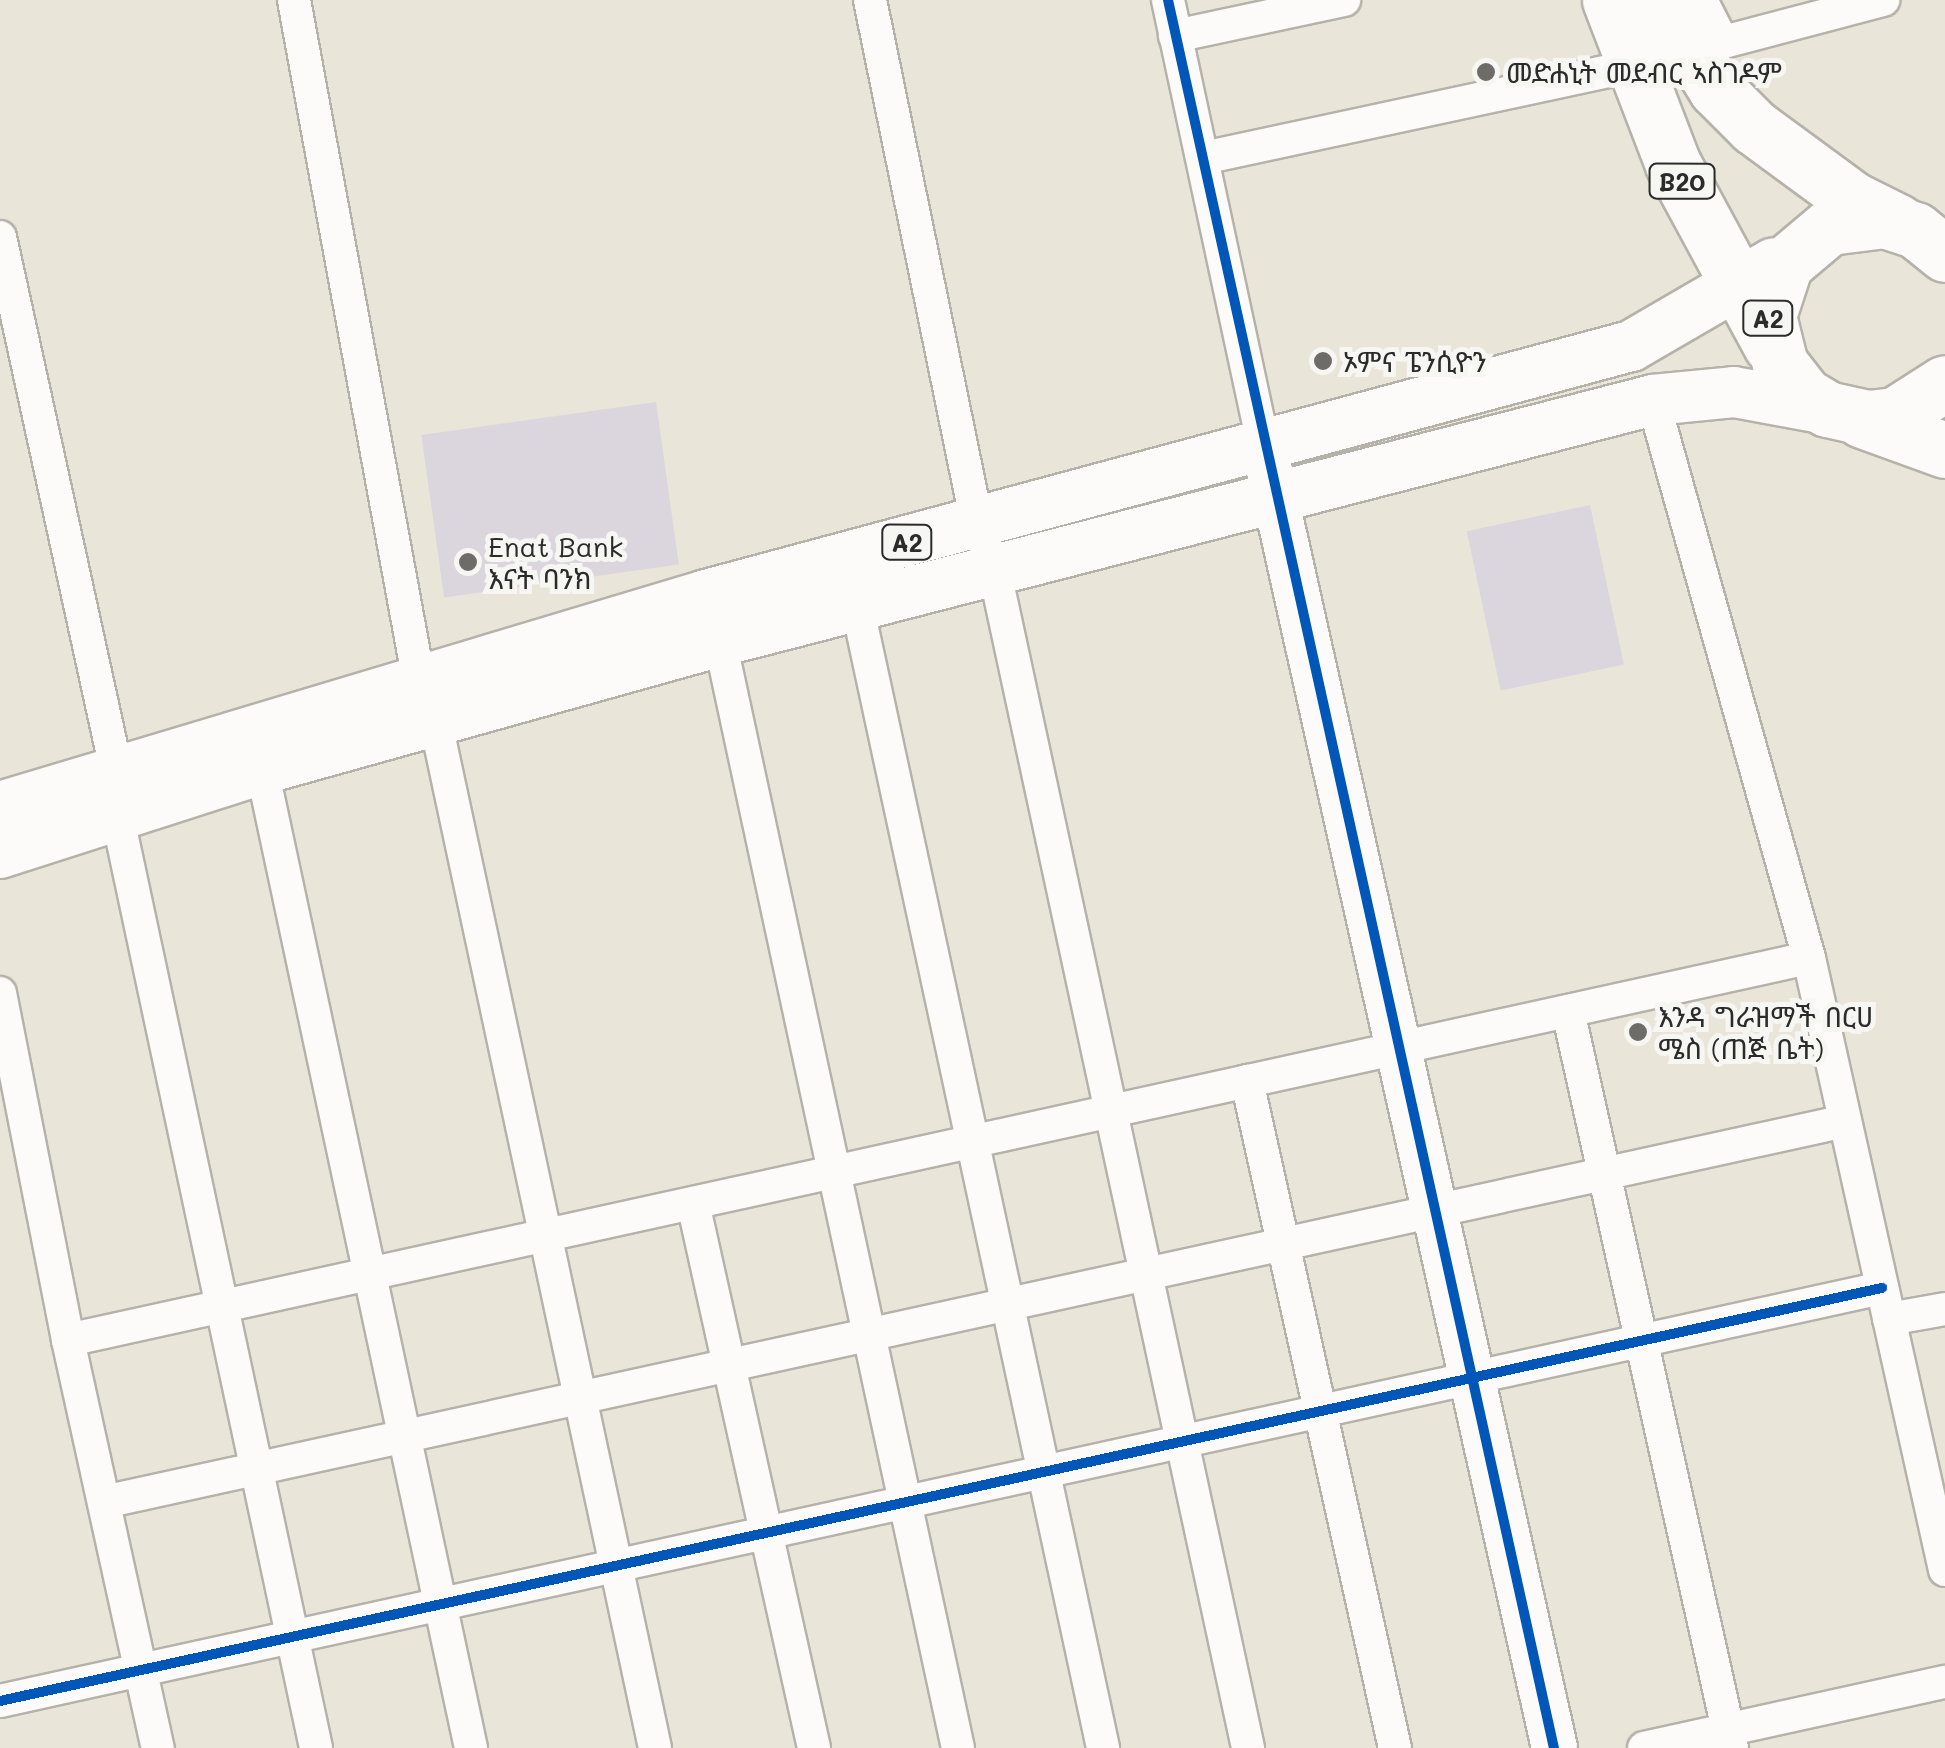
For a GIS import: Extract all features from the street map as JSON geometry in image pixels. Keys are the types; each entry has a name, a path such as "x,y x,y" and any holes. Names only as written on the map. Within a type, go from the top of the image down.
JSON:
{"highway":[{"name":"B20","path":"1610,0 1673,164 1775,352"},
{"path":"1661,0 1704,31 1716,89 1780,147 1852,199 1925,239"},
{"name":"A2","path":"1925,239 1852,220 1799,246 1771,295 1775,352 1794,385 1834,412 1945,450"},
{"name":"A2","path":"1834,412 1895,415 1945,383"}],"main road":[{"name":"A2","path":"0,852 117,793 427,700 1271,470 1631,346 1738,286 1799,246"},
{"name":"A2","path":"1271,470 1653,400 1734,392 1834,412"},
{"name":"A2","path":"0,807 262,769 427,700 720,641 857,605 986,546"}],"street":[{"path":"294,0 427,700 656,1748"},
{"path":"870,0 1106,1112 1248,1748"},
{"path":"1168,0 1554,1748"},
{"path":"1175,36 1344,0"},
{"path":"1203,158 1633,66 1704,31 1883,0"},
{"path":"0,237 117,793 218,1307 316,1748"},
{"path":"1653,400 1809,958 1945,1570"},
{"path":"857,605 968,1142 1102,1748"},
{"path":"720,641 830,1173 958,1748"},
{"path":"262,769 366,1274 471,1748"},
{"path":"68,1340 1809,958"},
{"path":"0,993 68,1340 158,1748"},
{"path":"1568,1011 1730,1739"},
{"path":"1247,1082 1395,1748"},
{"path":"104,1502 1845,1120"},
{"path":"693,1203 814,1748"},
{"path":"0,1701 1641,1340 1886,1303 1945,1309"},
{"path":"1644,1748 1730,1739 1945,1682"}],"building":[{"path":"656,402 679,564 444,597 421,435"},
{"path":"1590,505 1624,664 1501,691 1467,531"}],"cycle path":[{"path":"1168,0 1554,1748"},
{"path":"0,1701 1882,1288"}],"place":[{"name":"መድሐኒት መደብር ኣስገዶም","path":"1486,72"},
{"name":"ኦምና ፔንሲዮን","path":"1323,361"},
{"name":"Enat Bank እናት ባንክ","path":"468,562"},
{"name":"እንዳ ግራዝማች በርሀ ሜስ (ጠጅ ቤት)","path":"1638,1032"}]}
